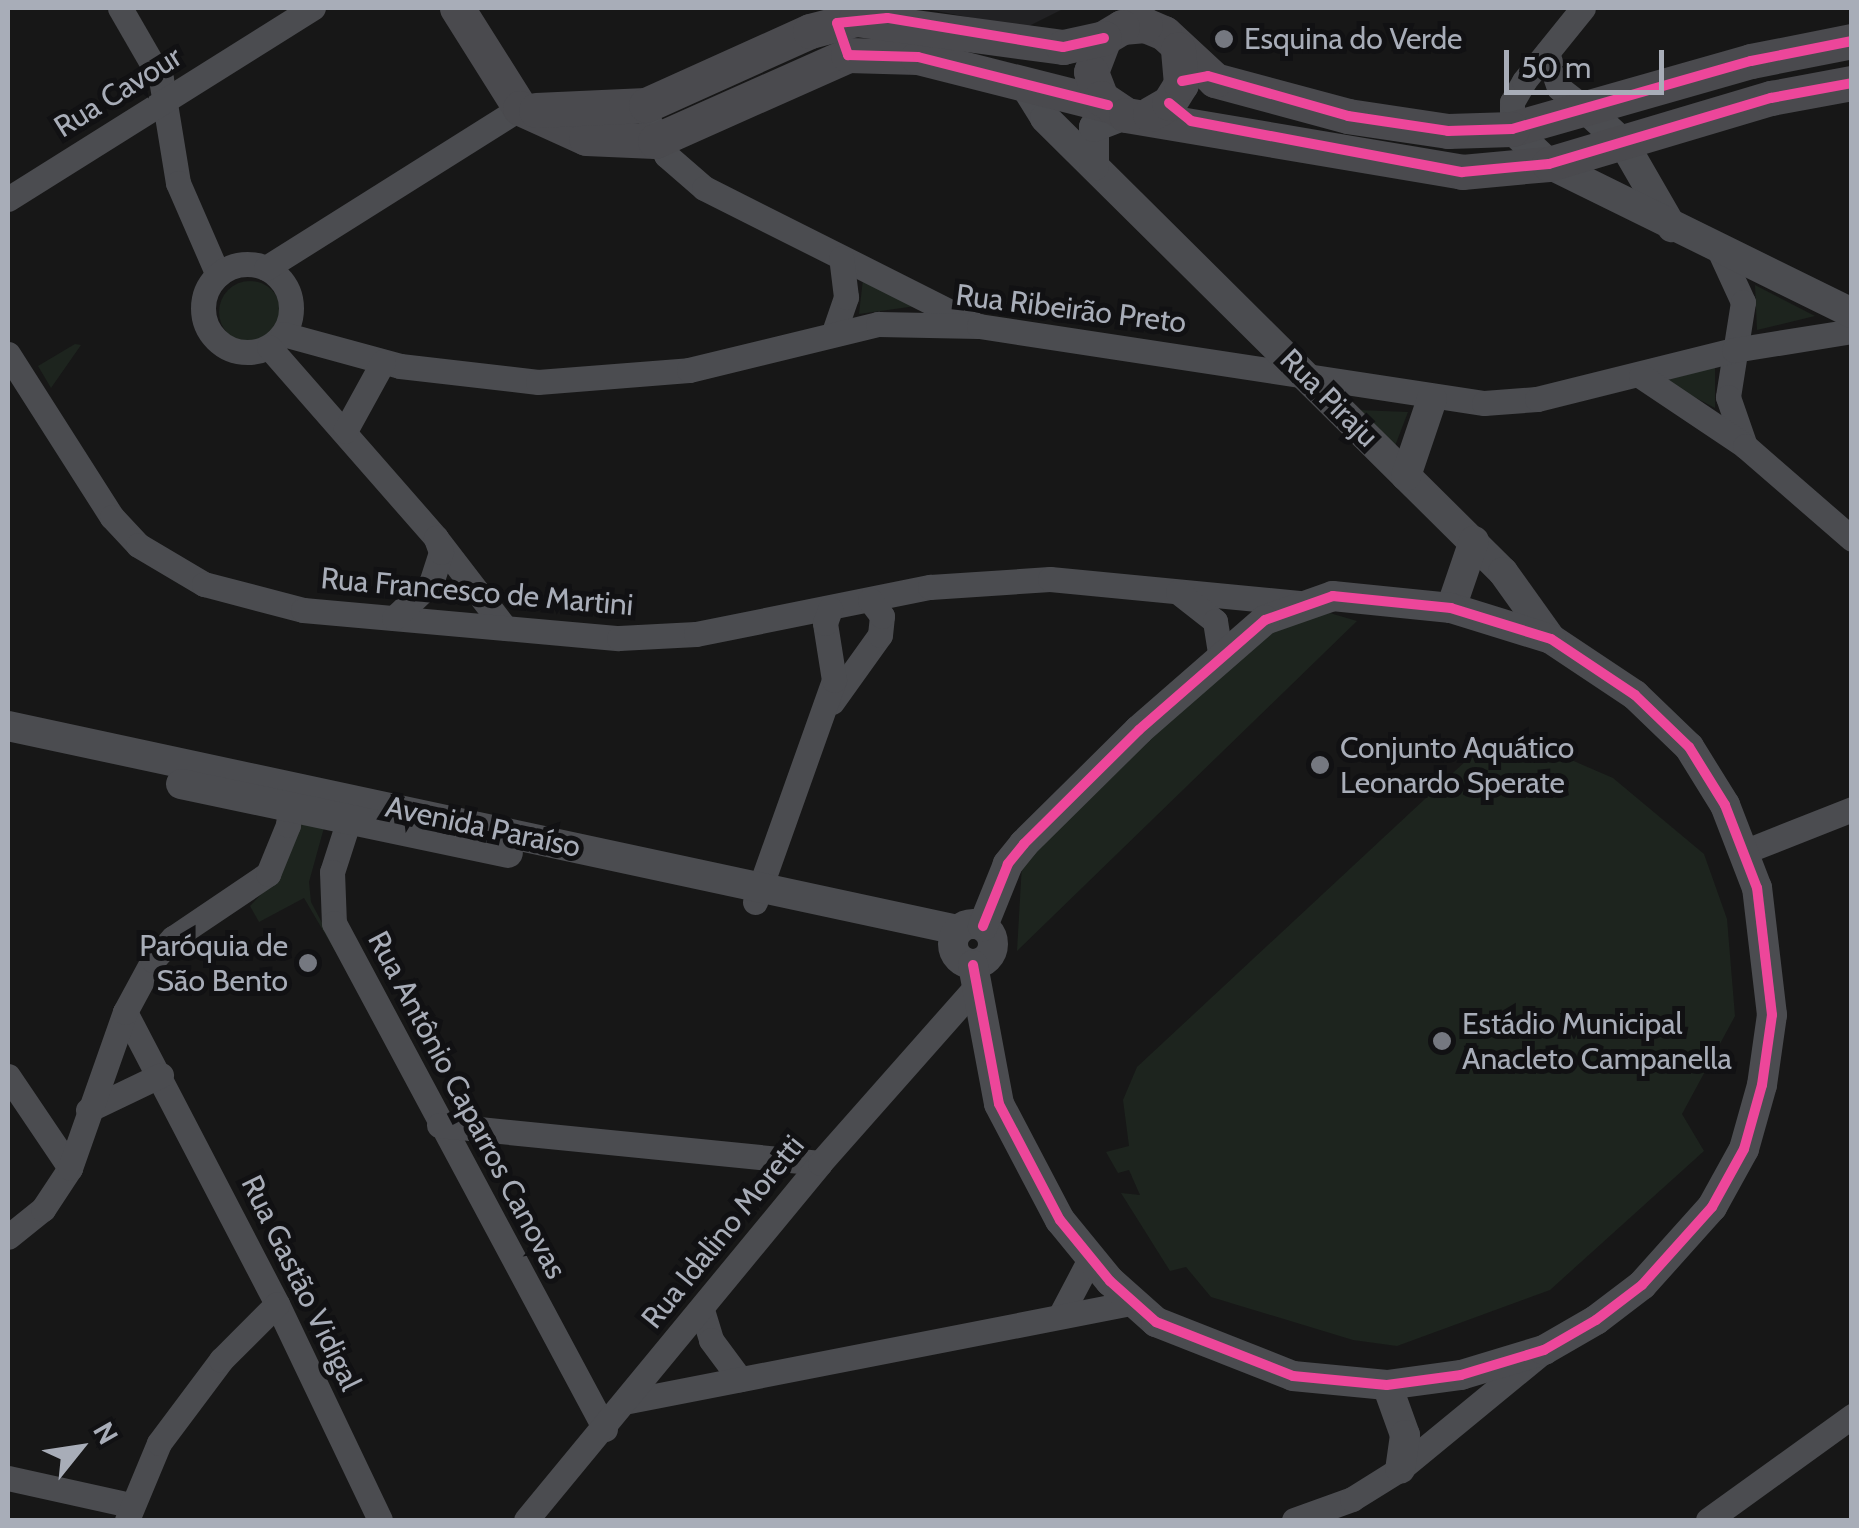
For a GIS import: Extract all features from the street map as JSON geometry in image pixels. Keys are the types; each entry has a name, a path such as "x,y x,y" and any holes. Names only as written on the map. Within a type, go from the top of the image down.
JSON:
{"main road":[{"path":"457,8 520,108 586,138 655,141 839,29"},
{"path":"520,108 646,105 839,29 887,18 1063,47 1119,24 1145,25 1175,44 1215,80 1348,116 1448,131 1512,128 1588,110 1751,60 1852,41"},
{"path":"1119,24 1091,72 1128,111"},
{"path":"839,29 918,57 1026,87 1128,111 1438,170 1550,164 1772,98 1852,83"},
{"path":"1128,111 1170,103 1181,84 1175,44"}],"street":[{"path":"120,8 161,78 178,183 218,275"},
{"name":"Rua Cavour","path":"8,198 313,8"},
{"path":"1154,8 1175,44"},
{"path":"1582,8 1512,102 1512,128 1550,164 1720,252 1852,313"},
{"path":"1547,52 1559,88 1624,144 1674,229"},
{"name":"Rua Piraju","path":"1026,87 1045,118 1474,541 1551,640"},
{"path":"646,105 655,141 704,188 980,326"},
{"path":"266,268 288,290 290,320 276,340 238,351 212,334 204,304 218,275 232,266 266,268 520,108"},
{"path":"1094,166 1094,127 1128,111"},
{"path":"1720,252 1742,302 1728,397 1745,446"},
{"path":"834,332 846,297 841,258"},
{"name":"Rua Ribeirão Preto","path":"276,340 478,378 606,380 689,370 878,324 980,326 1306,374 1432,399 1537,400 1734,350 1852,330"},
{"path":"276,340 345,432 436,538 505,628"},
{"name":"Rua Francesco de Martini","path":"8,354 112,516 167,566 243,598 394,618 659,638 830,609 930,586 1050,579 1299,603"},
{"path":"345,432 383,362"},
{"path":"1640,376 1745,446 1852,539"},
{"path":"1406,476 1432,399"},
{"path":"394,618 431,583 441,552 436,538"},
{"path":"1451,608 1474,541"},
{"path":"1172,589 1215,622 1221,658"},
{"path":"1294,1520 1352,1500 1400,1469 1544,1350 1642,1285 1712,1206 1744,1149 1772,1016 1768,948 1746,851 1689,747 1636,695 1551,640 1451,608 1366,596 1299,603 1265,620 1221,658 1024,844 1008,864 968,951 986,1056 1014,1141 1090,1258 1131,1303 1156,1322 1242,1361 1293,1376 1387,1385 1461,1375 1544,1350"},
{"path":"826,710 880,635 882,616 870,600"},
{"path":"758,894 834,680 825,623 830,609"},
{"name":"Avenida Paraíso","path":"8,726 352,810 758,894 968,951"},
{"name":"Avenida Paraíso","path":"8,746 290,796"},
{"path":"8,1237 43,1208 70,1168 125,1012 152,960 174,938 268,874 280,853 290,796"},
{"path":"1746,851 1852,809"},
{"name":"Rua Antônio Caparros Canovas","path":"352,810 332,872 334,923 439,1126 605,1430"},
{"name":"Rua Idalino Moretti","path":"526,1520 629,1401 820,1164 968,951"},
{"name":"Rua Gastão Vidigal","path":"125,1012 277,1304 380,1520"},
{"path":"8,1076 70,1168"},
{"path":"88,1110 161,1076"},
{"path":"439,1126 820,1164"},
{"path":"1062,1314 1090,1258"},
{"path":"629,1401 1131,1303"},
{"path":"8,1478 128,1513 178,1416 220,1360 277,1304"},
{"path":"702,1310 711,1340 740,1379"},
{"path":"1387,1385 1405,1435 1400,1469"},
{"path":"1708,1520 1852,1416"}],"shaded area":[{"path":"921,8 1065,8 1025,28"},
{"path":"863,279 916,306 859,314"},
{"path":"250,281 272,290 281,312 272,334 250,343 228,334 219,312 228,290"},
{"path":"1755,285 1815,316 1757,330"},
{"path":"75,344 81,345 51,388 38,366"},
{"path":"1715,367 1715,408 1664,381"},
{"path":"1358,410 1408,412 1395,446"},
{"path":"1323,611 1357,621 1017,951 1022,864 1161,722 1276,625"},
{"name":"Estádio Municipal Anacleto Campanella","path":"1484,744 1539,746 1613,778 1704,854 1727,919 1735,1016 1682,1114 1704,1151 1550,1290 1397,1346 1353,1340 1211,1297 1186,1267 1170,1271 1121,1193 1140,1195 1129,1170 1118,1173 1106,1152 1129,1146 1123,1100 1137,1067"},
{"path":"314,820 325,824 309,882 311,902 355,985 304,898 259,922 250,906 273,882 298,825"}],"cycle path":[{"path":"1104,38 1063,47 887,18 837,23 848,55 918,57 1108,105"},
{"path":"1182,81 1208,76 1348,116 1448,131 1512,129 1751,61 1852,41"},
{"path":"1169,103 1191,121 1462,172 1549,164 1771,98 1852,83"},
{"path":"973,965 999,1104 1060,1220 1110,1281 1156,1322 1293,1376 1387,1385 1461,1375 1544,1350 1596,1320 1642,1285 1712,1207 1744,1149 1762,1085 1772,1015 1757,888 1725,805 1689,747 1635,695 1551,639 1451,608 1333,596 1265,620 1139,730 1024,844 1008,864 983,926"}],"place":[{"name":"Esquina do Verde","path":"1224,39"},
{"name":"Conjunto Aquático Leonardo Sperate","path":"1320,765"},
{"name":"Paróquia de São Bento","path":"308,963"},
{"name":"Estádio Municipal Anacleto Campanella","path":"1442,1041"}]}
